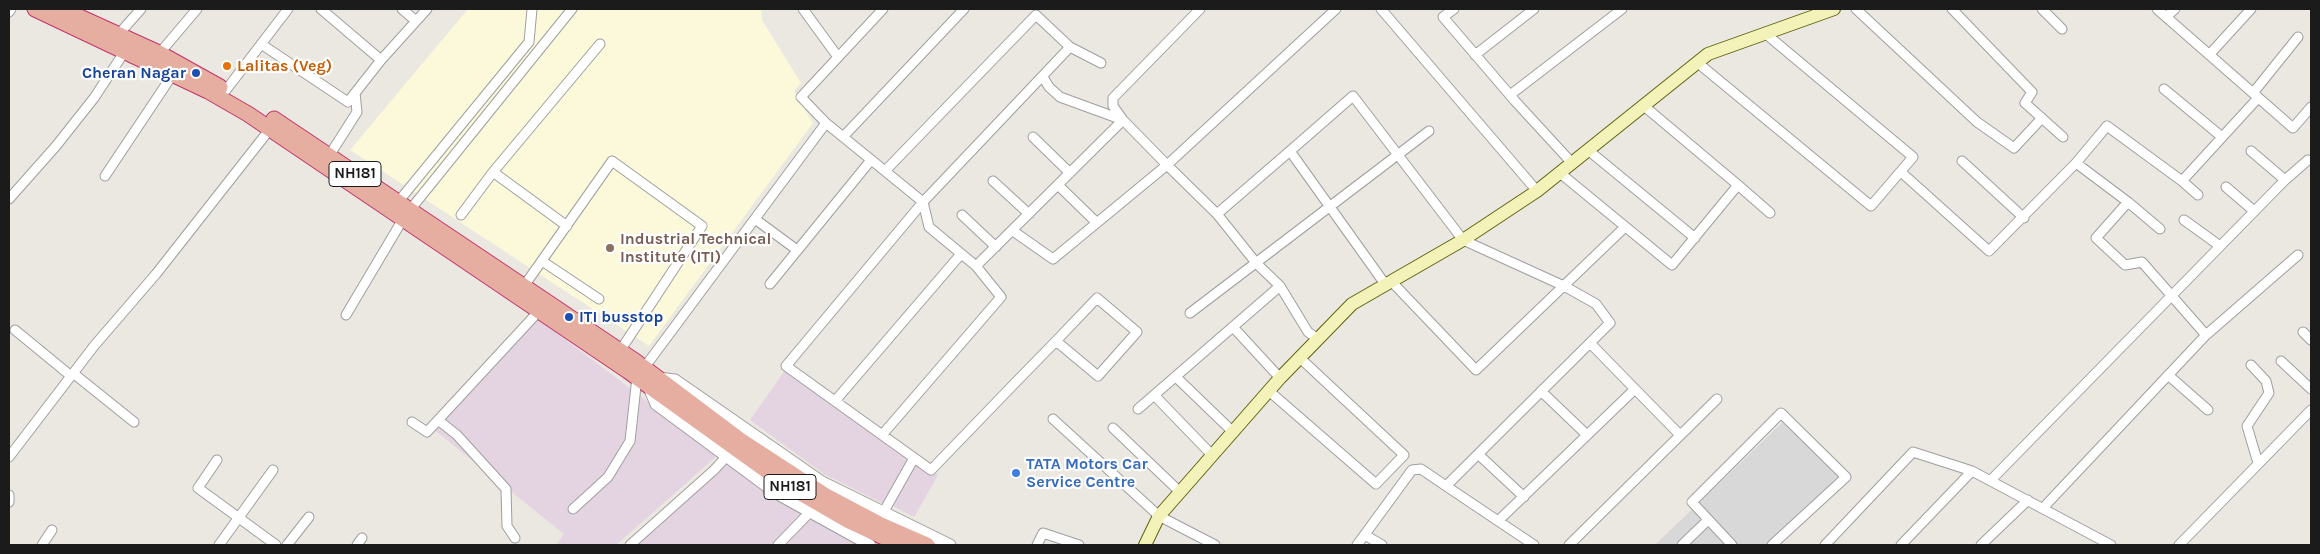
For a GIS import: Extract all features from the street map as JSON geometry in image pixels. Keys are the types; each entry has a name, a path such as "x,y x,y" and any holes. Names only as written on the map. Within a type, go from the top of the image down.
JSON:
{"highway":[{"name":"NH181","path":"35,9 125,51 157,59 173,74 210,92 404,210 524,286 620,351 647,377 778,479 851,516 900,545"},
{"name":"NH181","path":"62,9 118,35 157,59 226,90 329,156 539,311 647,377"},
{"name":"NH181","path":"851,516 927,545"}],"main road":[{"path":"1145,545 1159,516 1280,378 1352,304 1463,240 1537,191 1708,54 1834,9"}],"street":[{"path":"118,35 141,9"},
{"path":"157,59 198,9"},
{"path":"226,90 288,9"},
{"path":"321,9 382,60"},
{"path":"402,9 416,21"},
{"path":"262,44 348,102 427,9"},
{"path":"346,315 404,210 529,42 532,9"},
{"path":"404,210 572,9"},
{"path":"803,9 838,57"},
{"path":"882,435 1001,298 976,266 929,227 922,202 826,123 800,97 883,9"},
{"path":"843,136 964,9"},
{"path":"1200,9 1113,98 1113,106 1123,120 1217,214 1257,264 1280,286 1308,332 1318,339"},
{"path":"1381,9 1537,191"},
{"path":"1454,9 1443,17 1572,163"},
{"path":"1475,55 1534,9"},
{"path":"1510,95 1622,9"},
{"path":"1856,9 1977,122 2014,148 2042,118"},
{"path":"1952,9 2032,92 2025,103 2063,137"},
{"path":"2042,9 2062,29"},
{"path":"2156,9 2293,128 2311,107"},
{"path":"2166,17 2175,9"},
{"path":"2209,55 2251,9"},
{"path":"1013,231 1053,259 1167,165 1333,10"},
{"path":"885,171 1036,15 1070,47 1100,63"},
{"path":"1698,63 1871,206 1914,157 1766,34"},
{"path":"2182,181 2222,137 2298,37"},
{"path":"461,215 493,172 600,44"},
{"path":"1056,341 1098,376 1137,332 1097,298 931,470 786,366 922,202 1070,47"},
{"path":"9,199 56,146 94,98 125,51"},
{"path":"105,176 173,74"},
{"path":"1043,77 1049,88 1060,97 1123,120"},
{"path":"2164,88 2222,137"},
{"path":"329,156 357,112 355,93"},
{"path":"1217,214 1353,96 1463,240 1564,286 1596,304 1610,323 1446,486"},
{"path":"1644,106 1770,213"},
{"path":"976,266 1123,120"},
{"path":"573,509 608,477 630,441 647,377 755,219 826,123"},
{"path":"1901,172 1989,251 2024,218 2076,163 2107,126 2198,195"},
{"path":"9,457 72,375 156,274 270,129"},
{"path":"1190,313 1257,264 1329,205 1429,131"},
{"path":"1033,137 1070,173"},
{"path":"1588,150 1695,238"},
{"path":"1290,151 1388,282 1476,370 1625,227"},
{"path":"2251,151 2285,180"},
{"path":"770,284 871,160"},
{"path":"1990,480 2254,211 2308,160"},
{"path":"524,286 612,161 702,226 620,351"},
{"path":"1962,161 2024,218"},
{"path":"2076,163 2160,229"},
{"path":"493,172 567,226"},
{"path":"1560,173 1672,265 1738,185"},
{"path":"993,181 1029,214"},
{"path":"1058,186 1097,223"},
{"path":"2226,187 2254,211"},
{"path":"2128,202 2096,238 2125,265 2142,262 2206,335"},
{"path":"962,215 996,248"},
{"path":"755,219 797,250"},
{"path":"2184,220 2220,246"},
{"path":"835,401 961,254"},
{"path":"2043,508 2206,335 2298,255"},
{"path":"542,261 599,299"},
{"path":"1564,286 1585,272"},
{"path":"1138,409 1280,286"},
{"path":"412,422 427,432 539,311"},
{"path":"1233,327 1280,378"},
{"path":"14,330 134,422"},
{"path":"2303,332 2311,340"},
{"path":"1590,343 1680,435"},
{"path":"1269,392 1376,484 1404,455 1300,358"},
{"path":"2281,361 2311,389"},
{"path":"2251,365 2266,381 2269,393 2248,426 2258,463"},
{"path":"2168,375 2208,410"},
{"path":"647,377 656,404 776,493 867,544"},
{"path":"647,377 675,380 822,482 950,545"},
{"path":"1176,377 1233,432"},
{"path":"1498,521 1635,388"},
{"path":"1541,391 1587,435"},
{"path":"1154,395 1212,455"},
{"path":"1569,545 1717,399"},
{"path":"2179,545 2311,410"},
{"path":"1732,545 1692,502 1781,413 1846,477 1772,545"},
{"path":"1053,418 1159,516 1215,545"},
{"path":"438,420 457,435 506,488 507,526 515,538"},
{"path":"1113,428 1180,492"},
{"path":"1825,545 1913,452 1972,471 2111,545"},
{"path":"1478,454 1524,497"},
{"path":"630,545 714,470 726,456"},
{"path":"883,513 914,458"},
{"path":"217,460 198,488 276,545"},
{"path":"1357,545 1412,470 1421,469 1534,545"},
{"path":"219,545 273,470"},
{"path":"1901,545 1972,471"},
{"path":"9,495 9,502"},
{"path":"1981,545 2028,500"},
{"path":"778,545 809,513"},
{"path":"287,545 309,517"},
{"path":"1682,545 1708,520"},
{"path":"42,545 52,530"},
{"path":"1037,545 1042,533 1079,545"},
{"path":"1365,535 1382,545"}],"shaded area":[{"name":"Industrial Technical Institute (ITI)","path":"468,9 761,9 762,20 801,83 794,91 813,123 649,346 350,150"},
{"path":"537,318 718,455 616,545 556,545 564,534 432,428"},
{"path":"786,369 910,458 884,504 824,474 750,420"},
{"path":"1790,415 1847,475 1774,545 1655,545"},
{"path":"916,463 938,475 914,517 893,506"},
{"path":"726,464 865,545 637,545"}],"place":[{"name":"Lalitas (Veg)","path":"227,66"},
{"name":"Cheran Nagar","path":"196,73"},
{"name":"Industrial Technical Institute (ITI)","path":"610,248"},
{"name":"ITI busstop","path":"569,317"},
{"name":"TATA Motors Car Service Centre","path":"1016,473"}]}
